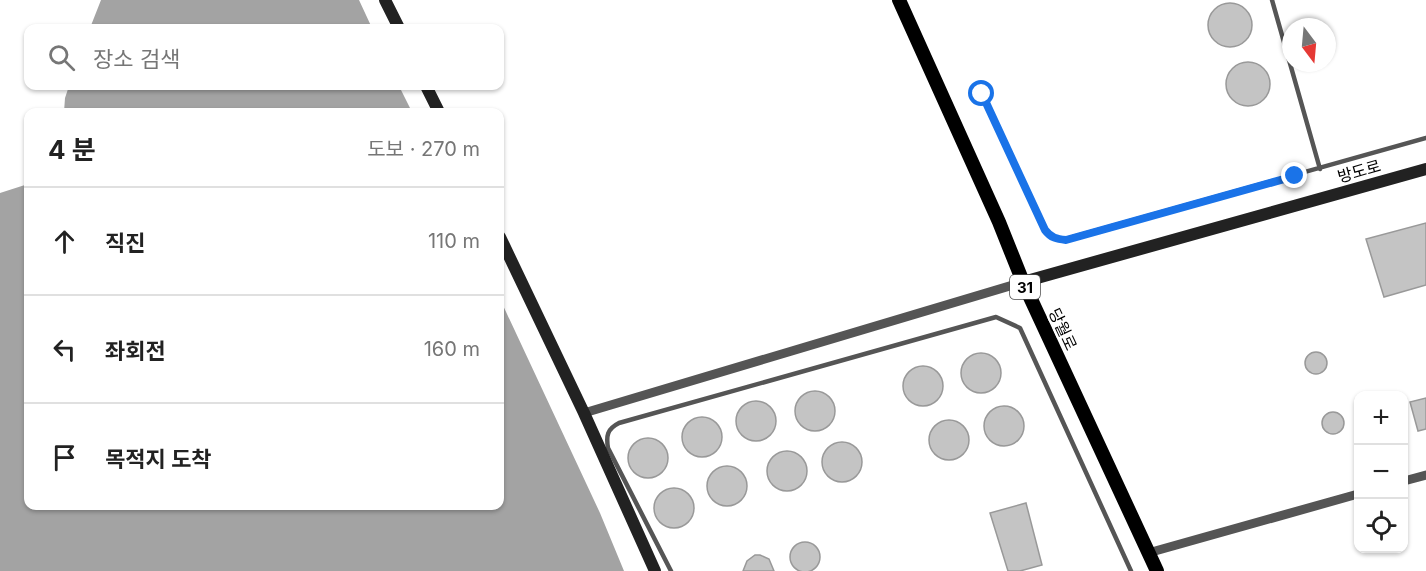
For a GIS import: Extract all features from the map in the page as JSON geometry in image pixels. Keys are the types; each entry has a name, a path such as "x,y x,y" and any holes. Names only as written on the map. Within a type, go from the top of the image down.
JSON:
{"main road":[{"path":"385,0 397,24"},
{"name":"당월로","path":"899,0 999,222 1023,282 1157,571"},
{"path":"428,90 438,108"},
{"name":"방도로","path":"1023,282 1426,169"},
{"path":"504,245 656,571"}],"street":[{"path":"584,413 1023,282"},
{"path":"1408,480 1426,474"},
{"path":"1149,553 1354,495"}],"lane":[{"path":"1272,0 1320,169"},
{"path":"982,84 982,94 1045,230 1057,239 1066,240 1426,138"},
{"path":"670,571 608,448 607,436 611,427 996,317 1020,328 1131,571"}],"shaded area":[{"path":"101,0 359,0 370,24 92,24"},
{"path":"68,90 401,90 410,108 64,108"},
{"path":"24,185 24,510 504,510 504,308 600,513 624,571 0,571 0,193"}],"building":[{"path":"1230,3 1245,10 1252,25 1245,40 1230,47 1215,40 1208,25 1215,10"},
{"path":"1248,62 1263,69 1270,84 1263,99 1248,106 1233,99 1226,84 1233,69"},
{"path":"1426,223 1426,285 1384,297 1366,239"},
{"path":"1312,352 1320,352 1327,359 1327,367 1320,374 1312,374 1305,367 1305,359"},
{"path":"981,353 995,359 1001,373 995,387 981,393 967,387 961,373 967,359"},
{"path":"923,366 937,372 943,386 937,400 923,406 909,400 903,386 909,372"},
{"path":"815,391 829,397 835,411 829,425 815,431 801,425 795,411 801,397"},
{"path":"1426,398 1426,429 1418,431 1410,402"},
{"path":"756,401 770,407 776,421 770,435 756,441 742,435 736,421 742,407"},
{"path":"1004,406 1018,412 1024,426 1018,440 1004,446 990,440 984,426 990,412"},
{"path":"1329,412 1337,412 1344,419 1344,427 1337,434 1329,434 1322,427 1322,419"},
{"path":"702,417 716,423 722,437 716,451 702,457 688,451 682,437 688,423"},
{"path":"949,420 963,426 969,440 963,454 949,460 935,454 929,440 935,426"},
{"path":"648,438 662,444 668,458 662,472 648,478 634,472 628,458 634,444"},
{"path":"842,442 856,448 862,462 856,476 842,482 828,476 822,462 828,448"},
{"path":"787,451 801,457 807,471 801,485 787,491 773,485 767,471 773,457"},
{"path":"727,466 741,472 747,486 741,500 727,506 713,500 707,486 713,472"},
{"path":"674,488 688,494 694,508 688,522 674,528 660,522 654,508 660,494"},
{"path":"1026,503 1042,565 1020,571 1008,571 990,513"},
{"path":"805,542 816,546 820,557 816,568 805,572 794,568 790,557 794,546"},
{"path":"755,555 769,559 774,571 743,571 747,561"}],"route":[{"path":"982,94 1045,230 1057,239 1066,240 1295,176"}]}
